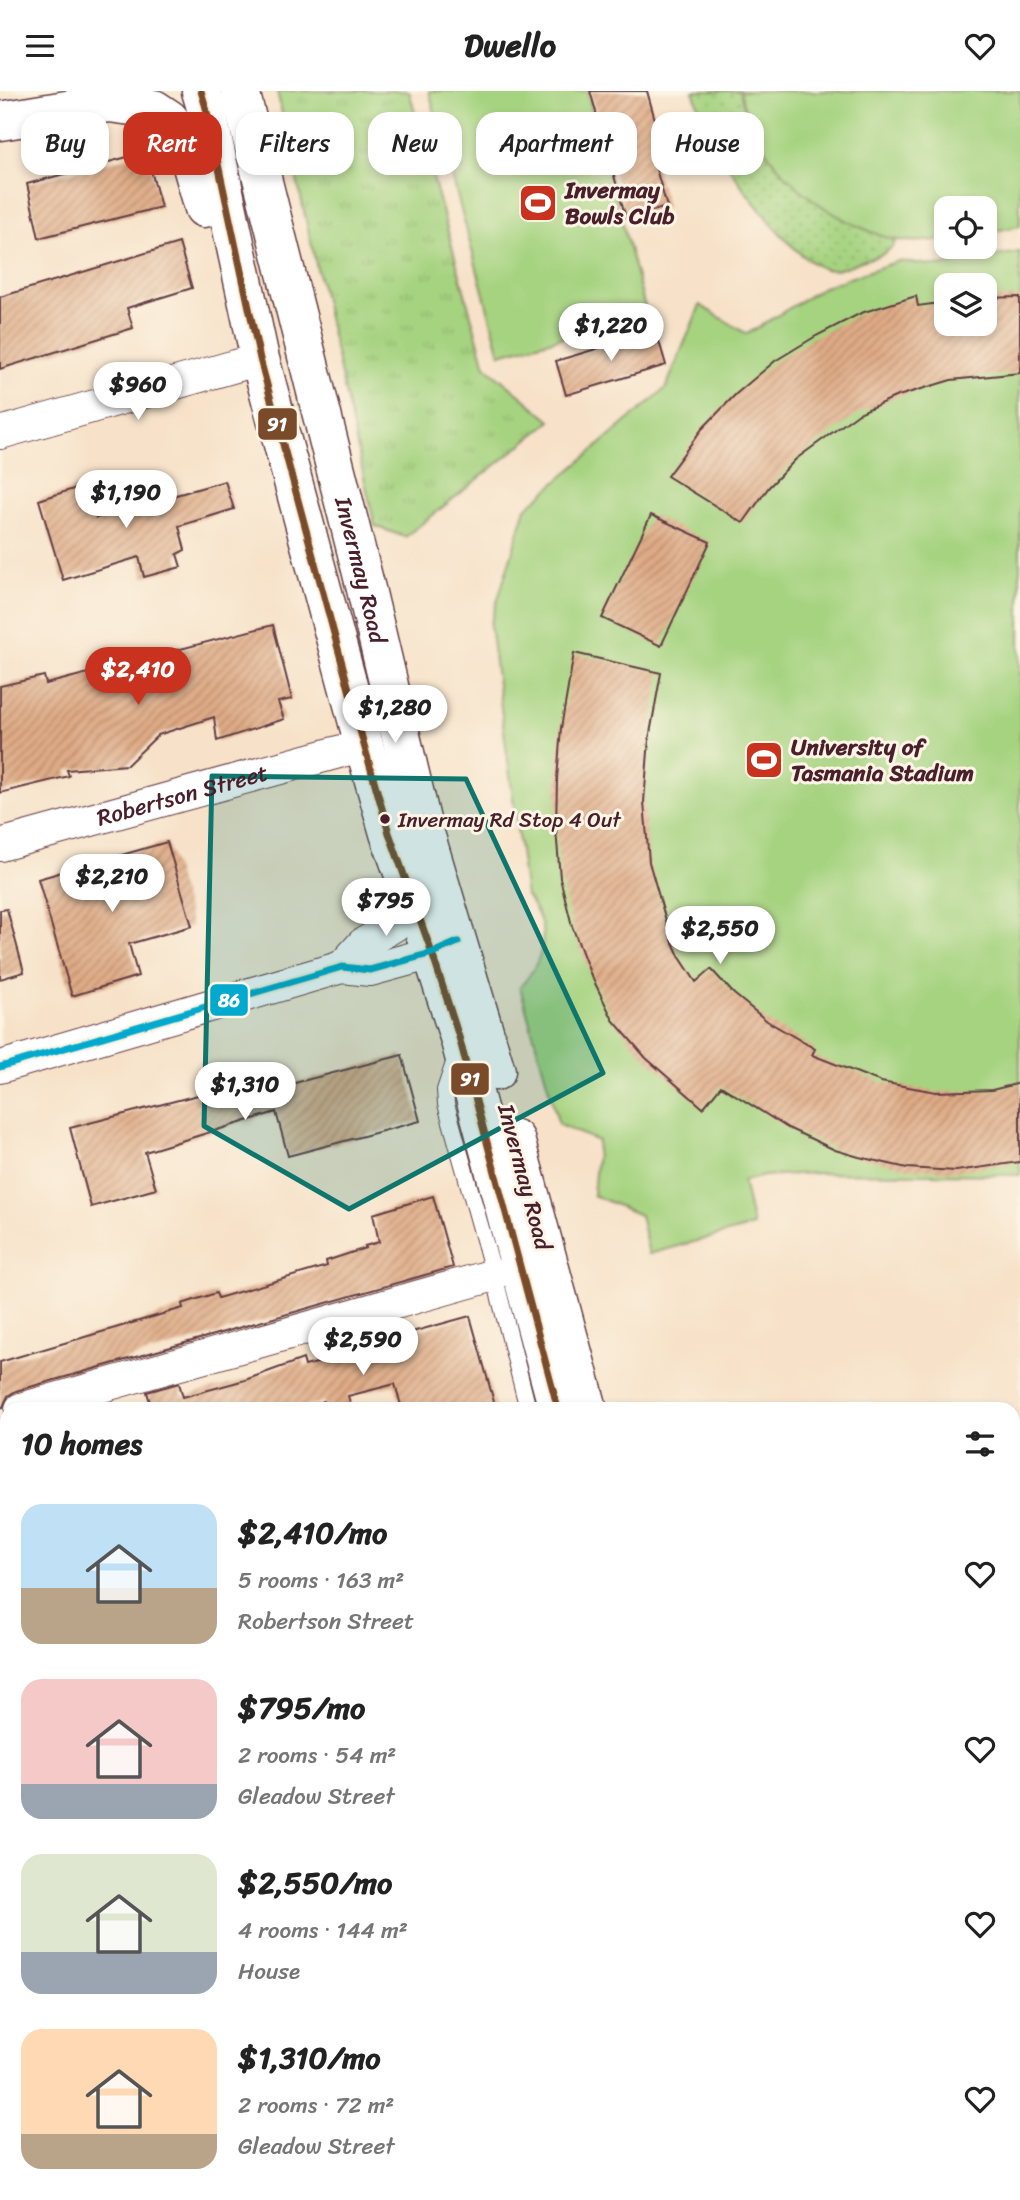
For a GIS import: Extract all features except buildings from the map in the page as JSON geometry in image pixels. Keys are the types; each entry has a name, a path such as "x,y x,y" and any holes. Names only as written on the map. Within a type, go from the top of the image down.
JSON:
{"main road":[{"name":"Invermay Road","path":"201,91 257,344 388,833 411,896 445,947 480,1011 586,1402"},
{"name":"Invermay Road","path":"240,91 363,576 421,820 460,1037 556,1402"},
{"path":"0,121 109,103 154,109 169,119 184,138 214,242 257,344"},
{"path":"568,1336 573,1402"}],"street":[{"path":"0,433 257,344"},
{"name":"Robertson Street","path":"0,845 364,745"},
{"path":"342,967 363,944 396,925 411,896"},
{"path":"0,1066 342,967 370,970 445,947"},
{"path":"46,1402 494,1275"}],"lane":[{"path":"460,1037 456,1061 445,1090 446,1104 526,1402"}],"highlighted area":[{"path":"212,776 466,779 603,1073 349,1209 204,1126"}],"green space":[{"path":"277,91 409,91 415,112 368,112 368,175 432,175 485,366 551,421 405,537 375,526 296,175 354,175 354,112 282,112"},
{"name":"Invermay Bowls Club","path":"429,91 587,91 593,112 476,112 476,175 610,175 647,315 500,354 452,175 462,175 462,112 435,112"},
{"path":"693,91 740,91 746,112 700,112"},
{"path":"740,91 1020,91 1020,226 997,231 997,196 934,196 934,240 894,239 867,230 824,207 786,176 764,148 764,112 746,112"},
{"path":"764,147 777,166 820,204 844,219 896,240 890,249 882,254 843,268 825,269 794,248 734,175 764,175"},
{"name":"University of Tasmania Stadium","path":"1020,252 1020,1175 813,1173 764,1176 743,1181 753,1226 649,1254 640,1215 593,1195 598,1141 559,1125 520,987 536,965 542,931 540,919 526,896 490,625 526,508 666,388 700,305 747,334 824,287 898,261 938,266 979,259 997,259 997,256"}],"transit line":[{"name":"91","path":"201,91 260,359 364,745 389,833 459,1037 556,1402"},
{"name":"86","path":"0,1067 342,967 370,970 432,953 458,942"}],"place":[{"name":"Invermay Bowls Club","path":"538,203"},
{"name":"University of Tasmania Stadium","path":"764,760"},
{"name":"Invermay Rd Stop 4 Out","path":"385,819"}]}
